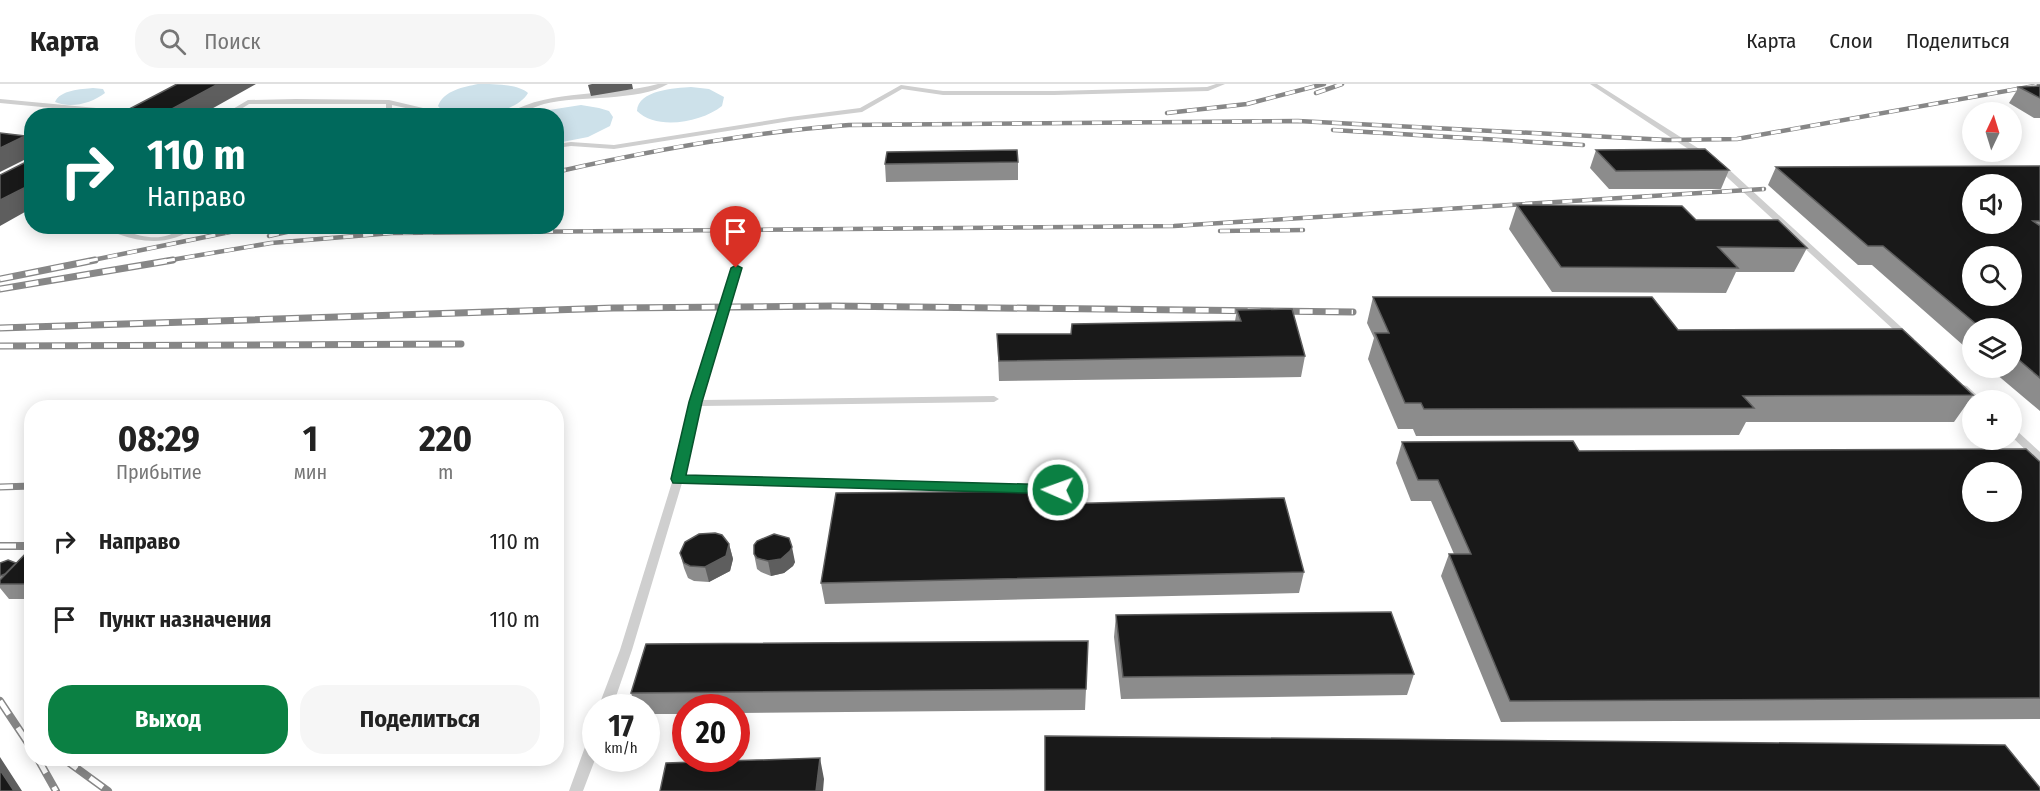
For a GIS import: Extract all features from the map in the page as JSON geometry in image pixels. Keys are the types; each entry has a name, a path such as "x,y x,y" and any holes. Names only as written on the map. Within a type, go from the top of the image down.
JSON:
{"lane":[{"path":"526,108 553,99 602,96 665,84"},
{"path":"564,145 614,147 862,110 901,87 943,93 1054,93 1208,88 1222,84"},
{"path":"1593,84 1720,166 1917,346"},
{"path":"0,101 75,108"},
{"path":"238,108 248,102 389,102 417,108"},
{"path":"389,102 389,108"},
{"path":"126,234 142,241 174,237 179,234"},
{"path":"610,694 626,650 678,479 696,402 736,268"},
{"path":"1960,385 1966,390"},
{"path":"696,402 994,399"},
{"path":"2022,441 2040,458"},
{"path":"678,479 1058,490"},
{"path":"576,791 583,772"}],"water":[{"path":"478,84 498,84 512,86 528,93 521,101 508,108 440,108 438,106 445,96 461,88"},
{"path":"691,87 709,89 724,97 722,106 703,116 679,122 656,121 637,111 639,104 650,94 667,89"},
{"path":"93,88 103,89 105,93 81,104 68,105 55,102 66,93"},
{"path":"581,105 599,108 609,111 613,117 610,126 588,137 564,142 564,108 562,108"}],"building":[{"path":"177,84 218,84 174,108 131,108"},
{"path":"2040,86 2040,98 2019,87"},
{"path":"0,133 24,136 24,136 0,148"},
{"path":"1705,149 1729,170 1616,171 1596,150"},
{"path":"1017,150 1018,162 885,164 887,152"},
{"path":"24,163 24,188 0,200 0,175"},
{"path":"2040,166 2040,221 2033,221 2040,226 2040,378 2022,363 2022,318 1969,318 1883,246 1868,246 1776,167"},
{"path":"1517,205 1682,206 1696,220 1778,220 1807,248 1718,247 1738,268 1561,267"},
{"path":"1373,297 1652,297 1678,330 1902,329 1968,390 1962,390 1962,395 1743,396 1754,408 1424,409 1421,403 1405,403 1375,333 1389,333"},
{"path":"1292,309 1305,356 999,361 997,334 1071,334 1072,324 1241,321 1237,310"},
{"path":"1573,441 1579,451 2026,449 2040,462 2040,698 1510,701 1449,554 1471,554 1438,480 1418,480 1402,442"},
{"path":"1058,491 1057,504 1284,498 1304,572 821,583 836,493"},
{"path":"699,534 722,535 729,544 726,556 705,567 690,566 684,563 680,553 685,542"},
{"path":"774,534 789,538 792,547 790,551 781,559 768,561 757,558 754,554 754,545 757,541"},
{"path":"24,555 24,584 0,584 0,580"},
{"path":"8,560 16,563 0,576 0,563"},
{"path":"1391,612 1414,674 1123,677 1116,615"},
{"path":"1088,641 1086,689 631,693 646,644"},
{"path":"1045,736 2005,745 2040,788 2040,791 1045,791"},
{"path":"820,758 816,791 660,791 666,763 672,763 672,772 750,772 750,760"},
{"path":"0,770 14,791 0,791"}],"railway":[{"path":"1167,113 1247,104 1324,84"},
{"path":"1316,93 1342,84"},
{"path":"564,170 702,143 775,132 849,125 1298,121 1668,140 1737,139 2040,85"},
{"path":"1333,130 1583,145"},
{"path":"564,231 1174,226 1764,189"},
{"path":"1220,231 1303,230"},
{"path":"88,261 220,234"},
{"path":"269,236 278,234"},
{"path":"165,261 271,243 380,234"},
{"path":"0,279 95,260"},
{"path":"0,289 173,260"},
{"path":"0,328 613,308 833,306 1353,312"},
{"path":"0,346 461,344"},
{"path":"0,487 24,486"},
{"path":"0,546 24,546"},
{"path":"0,701 24,737"},
{"path":"42,766 56,791"},
{"path":"74,766 108,791"}],"route":[{"path":"736,268 696,402 678,479 1058,490"}]}
